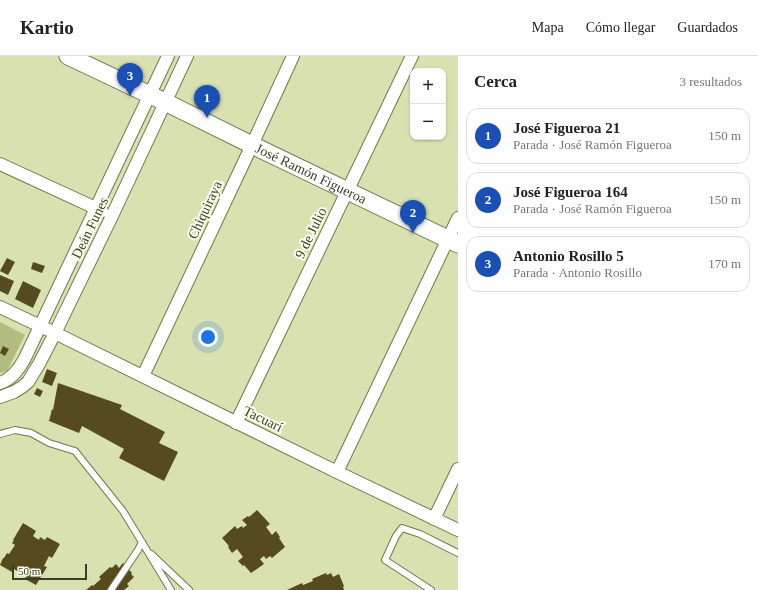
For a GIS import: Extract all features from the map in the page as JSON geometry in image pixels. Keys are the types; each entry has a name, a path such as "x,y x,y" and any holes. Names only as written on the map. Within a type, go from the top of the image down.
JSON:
{"main road":[{"name":"José Ramón Figueroa","path":"68,56 165,102 252,146 453,241"}],"street":[{"name":"Deán Funes","path":"0,382 9,378 20,368 168,56"},
{"name":"Deán Funes","path":"0,397 14,392 28,382 39,364 112,216 187,56"},
{"name":"Chiquiraya","path":"142,376 252,146 293,56"},
{"name":"9 de Julio","path":"236,422 412,56"},
{"path":"0,164 112,216"},
{"path":"337,472 453,241 458,218"},
{"name":"Tacuarí","path":"0,307 458,530"},
{"path":"434,519 458,469"}],"lane":[{"path":"0,434 15,430 31,433 49,443 75,451 124,511 171,590"},
{"path":"430,590 385,560 396,536 402,528 420,534 458,553"},
{"path":"111,590 142,542"},
{"path":"146,549 189,590"}],"green space":[{"path":"0,322 25,335 7,371 0,373"}],"building":[{"path":"7,258 15,262 8,275 0,271"},
{"path":"33,262 45,266 42,273 31,269"},
{"path":"0,275 14,281 8,295 0,291"},
{"path":"23,281 41,290 33,308 15,299"},
{"path":"3,346 9,349 5,356 0,353"},
{"path":"47,369 57,373 52,386 42,382"},
{"path":"58,383 122,405 120,409 165,432 159,443 178,452 164,481 119,458 124,449 82,426 79,433 49,421 52,409 53,410"},
{"path":"37,388 43,391 40,397 34,394"},
{"path":"257,510 270,524 266,527 272,535 276,531 285,547 272,558 270,556 266,559 264,556 260,559 264,564 251,573 238,561 243,557 237,549 232,553 228,547 229,546 222,538 235,526 237,529 242,526 243,528 247,525 242,520 248,516 249,517"},
{"path":"23,523 36,531 33,536 39,540 40,537 45,540 47,537 60,544 52,558 49,556 44,566 47,567 36,585 25,579 27,574 21,571 20,573 14,569 12,572 0,565 3,558 7,553 9,554 15,545 12,543 13,540"},
{"path":"123,563 134,577 127,584 129,586 124,590 86,590 101,579 99,577 110,567 112,568 116,564 119,568"},
{"path":"326,573 327,575 331,573 333,577 339,574 344,590 287,590 302,583 303,585 313,581 312,579"}],"place":[{"name":"Antonio Rosillo 5","path":"130,96"},
{"name":"José Figueroa 21","path":"207,118"},
{"name":"José Figueroa 164","path":"413,233"}]}
